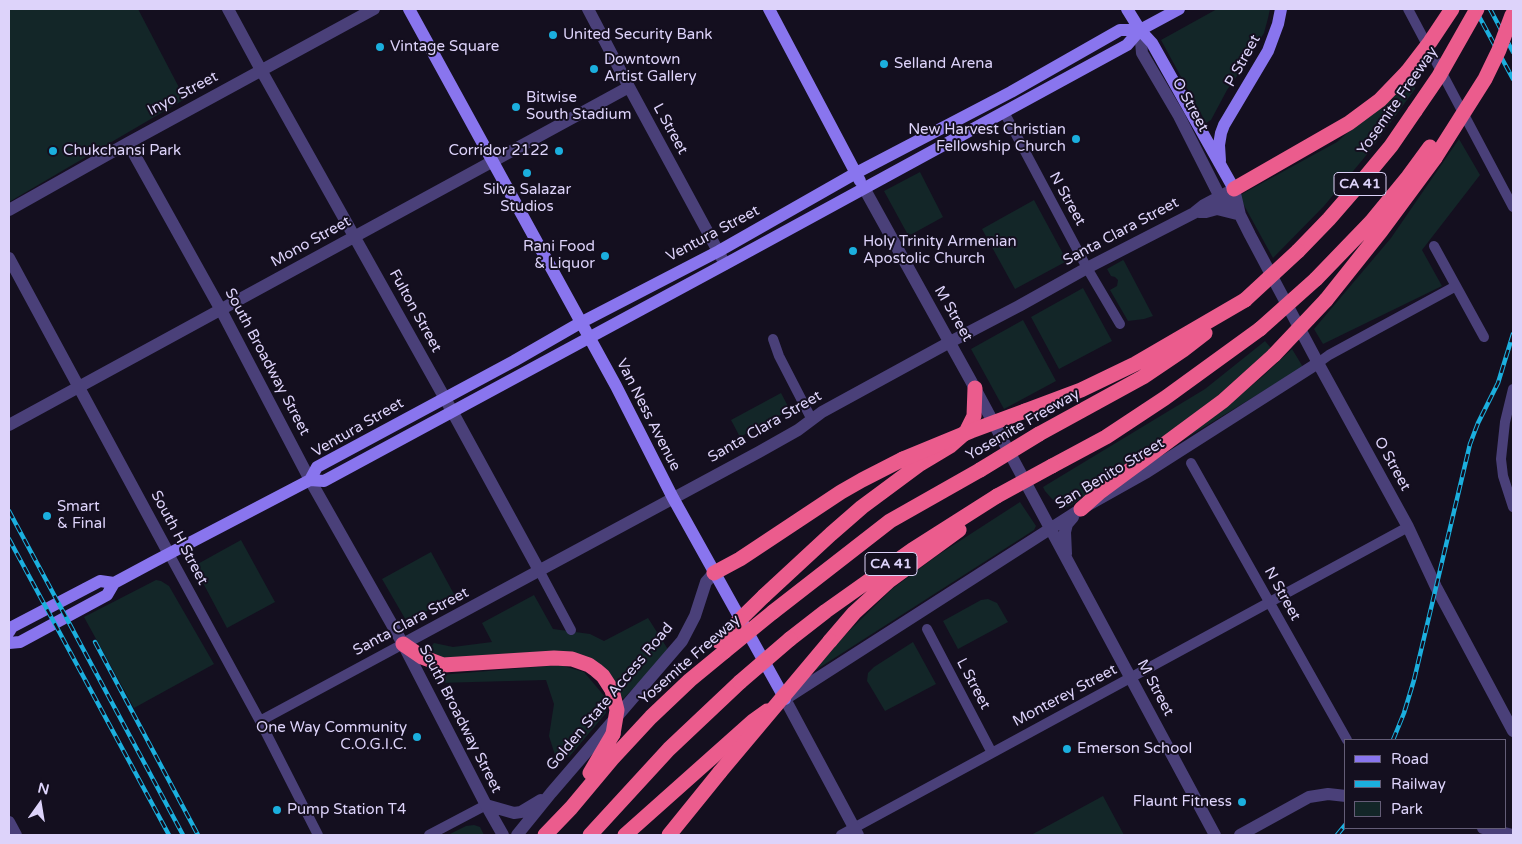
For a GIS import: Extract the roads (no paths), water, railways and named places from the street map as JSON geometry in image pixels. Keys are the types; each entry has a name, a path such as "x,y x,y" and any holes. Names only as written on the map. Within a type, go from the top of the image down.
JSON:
{"highway":[{"path":"1234,189 1349,123 1380,100 1407,72 1452,9"},
{"name":"Yosemite Freeway","path":"545,835 683,679 721,647 773,612 890,521 1039,434 1143,377 1183,350 1245,300 1298,251 1362,181 1439,76 1477,9"},
{"path":"1081,509 1100,492 1223,401 1274,355 1326,300 1381,231 1432,153 1485,79 1499,50 1512,13"},
{"name":"CA 41","path":"590,835 669,749 740,682 826,611 912,550 997,496 1106,437 1165,398 1260,329 1316,279 1371,222 1408,177 1432,153"},
{"path":"714,573 740,559 862,480 903,459 971,431 1081,390 1134,364 1245,300"},
{"path":"721,647 764,596 831,534 862,507 920,464 950,446 966,432 974,416 975,388"},
{"path":"669,835 854,613 890,582 955,534 997,496"},
{"path":"403,644 422,657 443,665 554,658 572,659 590,665 603,676 612,690 617,710 613,734 570,808"},
{"path":"626,835 754,721 784,699"}],"main road":[{"name":"Van Ness Avenue","path":"409,9 616,386 673,498 784,699"},
{"name":"M Street","path":"769,9 864,188"},
{"name":"O Street","path":"1127,9 1140,30 1152,43 1234,189"},
{"name":"Ventura Street","path":"9,643 20,642 107,595 114,583 310,480 324,481 726,264 1127,45 1140,30 1179,9"},
{"name":"P Street","path":"1220,165 1219,145 1224,125 1268,51 1278,24 1281,9"},
{"name":"Ventura Street","path":"310,480 317,467 514,361 580,323 718,251 856,173 1011,92 1120,30 1140,30"},
{"path":"1202,134 1218,132 1224,125"},
{"name":"Ventura Street","path":"9,632 12,627 100,581 114,583"}],"street":[{"name":"Fulton Street","path":"228,9 452,411 571,630"},
{"name":"Inyo Street","path":"9,210 374,9"},
{"name":"L Street","path":"588,9 726,264"},
{"path":"1408,9 1513,207"},
{"name":"O Street","path":"1140,30 1142,53 1179,116 1220,196 1240,215"},
{"name":"Mono Street","path":"9,425 629,87"},
{"name":"N Street","path":"1004,112 1087,268 1120,324"},
{"name":"South Broadway Street","path":"128,143 221,310 310,480 403,644 503,835"},
{"name":"M Street","path":"864,188 975,388 1215,835"},
{"name":"O Street","path":"1234,189 1240,215 1408,527 1436,587 1513,731"},
{"name":"Santa Clara Street","path":"260,721 540,572 798,430 822,412 1234,189"},
{"path":"1194,212 1206,212 1217,209 1240,215"},
{"path":"1434,246 1484,337"},
{"name":"South H Street","path":"9,258 260,721 318,835"},
{"name":"San Benito Street","path":"784,699 1081,509 1147,472 1330,354 1456,286"},
{"path":"773,339 779,356 812,420"},
{"path":"1513,389 1505,422 1501,470 1513,507"},
{"name":"N Street","path":"1191,463 1346,739"},
{"name":"M Street","path":"1066,557 1067,524 1081,509"},
{"name":"Monterey Street","path":"841,835 855,833 992,753 1408,527"},
{"name":"Golden State Access Road","path":"517,835 551,792 682,641 695,616 706,582 714,573"},
{"name":"L Street","path":"926,629 992,753"},
{"name":"Van Ness Avenue","path":"784,699 855,833"},
{"path":"429,835 486,805 514,813 521,812 551,792"},
{"path":"1240,835 1309,797 1328,794 1344,795"},
{"path":"9,822 16,835"},
{"path":"1487,829 1513,835"}],"railway":[{"path":"1475,9 1513,79"},
{"path":"1490,9 1513,52"},
{"path":"1393,739 1414,680 1470,444 1498,383 1513,334"},
{"path":"9,511 183,835"},
{"path":"9,539 169,835"},
{"path":"95,642 198,835"},
{"path":"1337,835 1344,826"}],"place":[{"name":"United Security Bank","path":"553,35"},
{"name":"Vintage Square","path":"380,47"},
{"name":"Selland Arena","path":"884,64"},
{"name":"Downtown Artist Gallery","path":"594,69"},
{"name":"Bitwise South Stadium","path":"516,107"},
{"name":"New Harvest Christian Fellowship Church","path":"1076,139"},
{"name":"Chukchansi Park","path":"53,151"},
{"name":"Corridor 2122","path":"559,151"},
{"name":"Silva Salazar Studios","path":"527,173"},
{"name":"Holy Trinity Armenian Apostolic Church","path":"853,251"},
{"name":"Rani Food & Liquor","path":"605,256"},
{"name":"Smart & Final","path":"47,516"},
{"name":"One Way Community C.O.G.I.C.","path":"417,737"},
{"name":"Emerson School","path":"1067,749"},
{"name":"Flaunt Fitness","path":"1242,802"},
{"name":"Pump Station T4","path":"277,810"}]}
